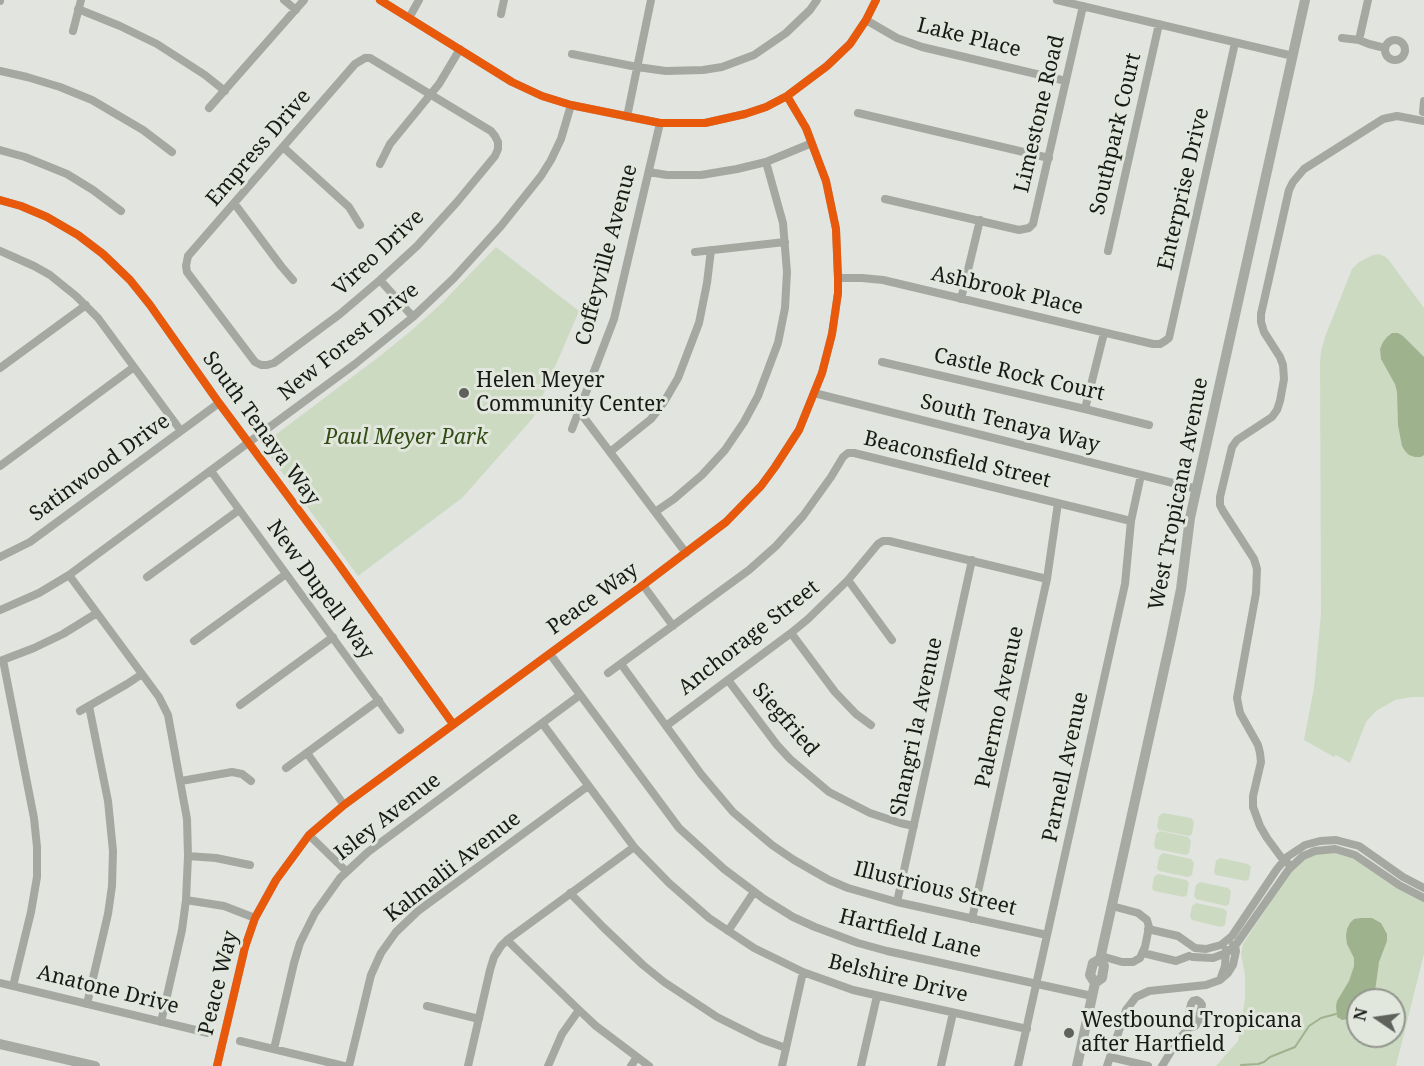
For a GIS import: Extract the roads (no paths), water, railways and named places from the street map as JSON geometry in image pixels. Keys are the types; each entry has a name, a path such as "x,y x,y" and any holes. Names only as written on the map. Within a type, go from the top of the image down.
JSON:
{"main road":[{"name":"West Tropicana Avenue","path":"1077,1066 1095,983 1102,978 1104,966 1101,958 1181,589 1190,518 1305,0"},
{"path":"0,1044 95,1066"}],"street":[{"path":"284,0 296,10"},
{"path":"209,108 304,0"},
{"path":"380,0 512,82 542,96 571,105 660,123 705,123 745,114 765,107 798,90 849,44 866,20 876,0"},
{"path":"409,18 419,0"},
{"path":"501,14 504,0"},
{"path":"627,117 651,0"},
{"path":"572,54 637,68 666,71 722,67 754,55 786,33 817,0"},
{"path":"1057,0 1293,56"},
{"path":"1359,40 1368,0"},
{"path":"73,31 80,5 157,44 225,91"},
{"name":"Limestone Road","path":"980,220 1018,230 1029,228 1033,224 1083,6"},
{"name":"Lake Place","path":"866,20 897,38 922,47 1066,81"},
{"name":"Southpark Court","path":"1108,251 1159,24"},
{"path":"1342,38 1359,40 1385,48"},
{"name":"Enterprise Drive","path":"1165,341 1169,338 1235,43"},
{"path":"380,164 390,144 431,95 460,49"},
{"name":"Empress Drive","path":"261,365 255,362 187,272 188,256 355,64 365,58 370,58 431,95"},
{"path":"0,71 60,87 92,100 143,130 172,152"},
{"name":"Vireo Drive","path":"261,365 274,363 340,314 380,280 417,246 495,156 498,142 490,131 431,95"},
{"name":"Peace Way","path":"217,1066 245,947 255,918 276,880 309,835 345,805 726,522 761,486 799,430 822,373 832,334 838,278 836,229 826,181 806,128 787,96"},
{"path":"1288,863 1267,838 1254,811 1253,796 1261,762 1260,753 1240,713 1237,694 1256,593 1257,569 1254,559 1223,511 1220,497 1232,447 1237,440 1272,417 1280,401 1284,379 1283,365 1264,332 1261,318 1289,190 1293,182 1304,169 1383,119 1397,116 1422,116 1424,101"},
{"name":"New Forest Drive","path":"0,610 39,593 69,575 355,364 413,317 454,278 501,226 541,176 561,139 571,105"},
{"path":"858,113 1049,158"},
{"name":"Coffeyville Avenue","path":"572,429 614,319 660,123"},
{"path":"649,172 667,175 701,175 737,169 766,162 812,143"},
{"path":"283,147 349,207 360,225"},
{"path":"0,150 25,157 67,174 121,211"},
{"path":"655,512 702,475 725,450 758,396 778,343 785,308 787,272 783,223 766,162"},
{"path":"885,199 980,220 961,299"},
{"name":"South Tenaya Way","path":"0,200 47,217 78,235 104,254 130,280 150,304 248,444 337,562 453,724"},
{"path":"234,203 293,280"},
{"path":"695,252 785,242"},
{"path":"0,250 50,275 86,305 181,431"},
{"path":"610,452 651,418 664,402 678,378 699,323 711,250"},
{"name":"Ashbrook Place","path":"838,278 883,280 1153,344 1165,341"},
{"path":"380,280 413,317"},
{"path":"0,368 86,305"},
{"path":"1086,409 1104,333"},
{"name":"Castle Rock Court","path":"882,362 1149,425"},
{"path":"0,466 134,367"},
{"name":"South Tenaya Way","path":"814,393 1197,489"},
{"name":"Satinwood Drive","path":"0,557 30,542 219,403"},
{"path":"579,411 686,553"},
{"name":"Beaconsfield Street","path":"608,673 749,570 776,546 803,516 848,453 1131,521"},
{"name":"New Dupell Way","path":"211,471 400,730"},
{"name":"Parnell Avenue","path":"1018,1066 1125,584 1131,521 1141,475"},
{"name":"Palermo Avenue","path":"972,919 1047,579 1058,502"},
{"path":"147,577 239,510"},
{"name":"Anchorage Street","path":"666,726 808,619 848,580 883,541 1047,579"},
{"name":"Shangri la Avenue","path":"897,902 972,561"},
{"path":"194,641 286,574"},
{"path":"69,575 159,697 168,715 187,819 188,856 182,930 161,1022"},
{"path":"848,580 892,640"},
{"path":"643,585 673,626"},
{"path":"13,986 31,912 37,877 37,847 34,818 2,660 63,634 97,613"},
{"path":"791,633 835,692 856,714 871,725"},
{"path":"240,705 333,637"},
{"name":"Hartfield Lane","path":"550,654 679,828 724,869 782,910 807,924 858,943 1092,996"},
{"name":"Illustrious Street","path":"621,664 701,774 733,812 772,845 794,860 848,888 897,902 1047,936"},
{"path":"80,711 142,674"},
{"name":"Siegfried","path":"728,680 777,745 790,759 830,792 870,813 914,826"},
{"name":"Isley Avenue","path":"274,1049 300,943 321,904 346,871 368,852 580,695"},
{"path":"286,768 379,700"},
{"path":"87,1004 108,914 113,851 108,801 89,706"},
{"name":"Belshire Drive","path":"542,723 634,847 709,918 754,948 803,972 853,990 1027,1029"},
{"path":"307,753 345,805"},
{"path":"181,781 232,772 242,774 251,781"},
{"name":"Kalmalii Avenue","path":"349,1066 371,975 381,953 396,932 418,911 588,786"},
{"path":"309,835 346,871"},
{"path":"1148,929 1178,936 1196,948 1211,949 1225,943 1299,848 1328,840 1344,841 1359,846 1424,888"},
{"path":"468,1066 492,963 497,952 507,940 634,847"},
{"path":"1143,953 1176,961 1191,956 1213,958 1226,953 1235,946 1288,863 1315,851 1342,850 1361,858 1398,885 1424,898"},
{"path":"188,856 216,858 250,865"},
{"path":"728,931 754,892"},
{"path":"570,893 603,928 664,982 717,1017 762,1040 786,1048"},
{"path":"186,900 224,906 255,918"},
{"path":"1101,958 1130,962 1138,960 1143,953 1149,925 1147,920 1138,913 1112,906"},
{"path":"507,940 597,1026 649,1066"},
{"path":"1225,943 1235,946"},
{"path":"1220,980 1226,966 1225,943"},
{"path":"1148,1066 1108,1062 1126,1010 1132,1001 1140,994 1154,990 1206,985 1220,980 1233,965 1235,946"},
{"path":"782,1066 803,972"},
{"name":"Anatone Drive","path":"0,983 208,1033"},
{"path":"861,1066 878,996"},
{"path":"427,1006 479,1018"},
{"path":"548,1066 562,1034 579,1010"},
{"path":"941,1066 953,1013"},
{"path":"1162,1066 1190,1027"},
{"path":"240,1041 344,1066"},
{"path":"631,1066 638,1058"}],"waterway":[{"path":"1241,1065 1258,1064 1295,1047 1309,1026 1321,1018 1336,1014"}],"place":[{"name":"Helen Meyer Community Center","path":"464,393"},
{"name":"Westbound Tropicana after Hartfield","path":"1069,1033"}],"park label":[{"name":"Paul Meyer Park","path":"406,438"}]}
